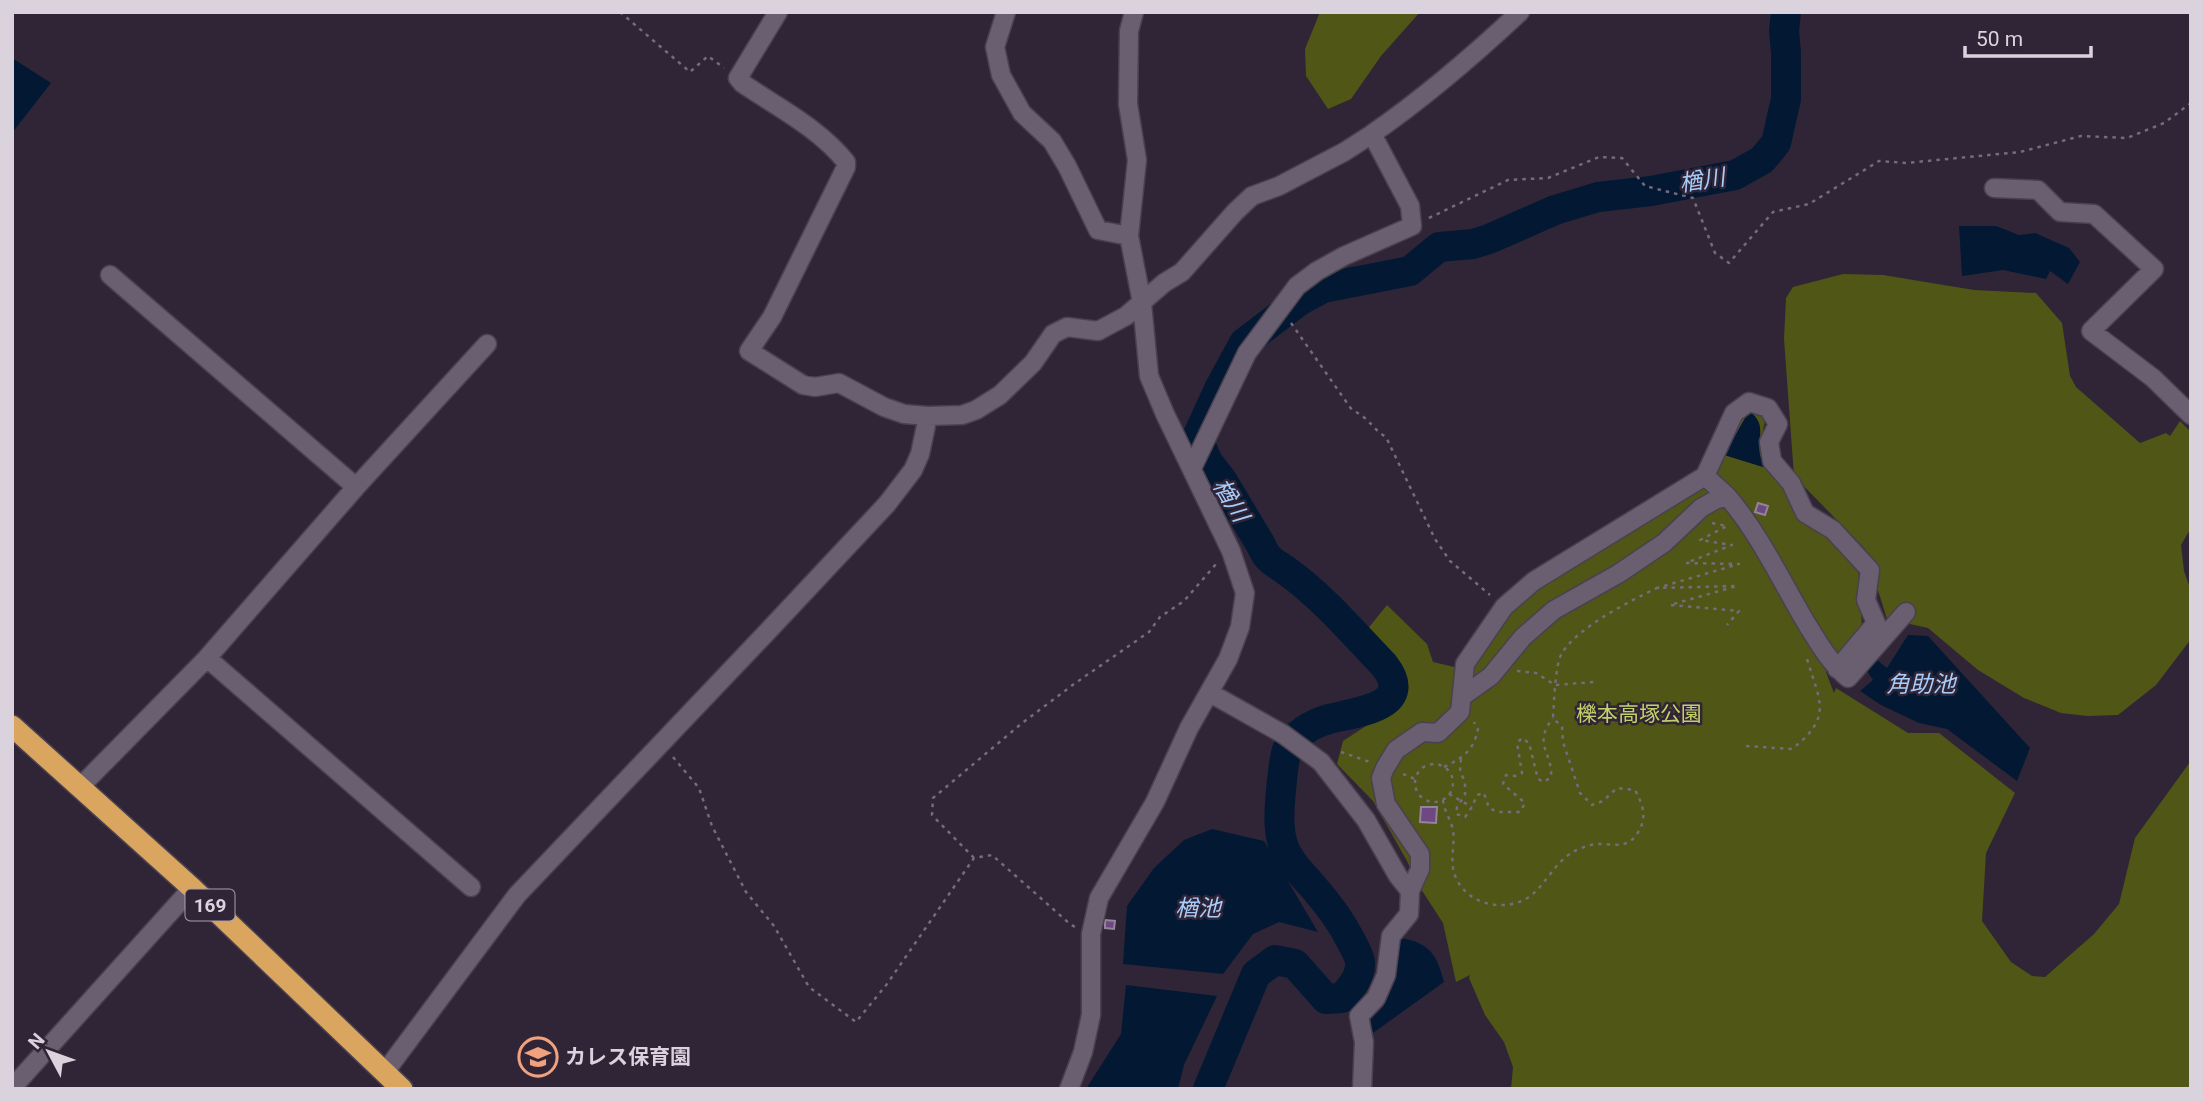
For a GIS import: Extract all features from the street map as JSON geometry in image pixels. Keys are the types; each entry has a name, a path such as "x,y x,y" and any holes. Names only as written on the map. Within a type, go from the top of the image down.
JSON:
{"highway":[{"name":"169","path":"12,726 192,888 402,1089"}],"street":[{"path":"778,12 738,78 803,123 837,151 846,162 846,167 772,317 749,351 803,385 816,387 839,383 884,407 904,414 928,416 962,415 1000,395 1025,371 1053,334 1067,327 1098,331 1126,316 1182,272 1235,212 1252,197 1344,152 1372,134 1479,51 1520,12"},
{"path":"1006,12 995,47 1001,75 1023,113 1052,141 1068,166 1098,230 1129,236"},
{"path":"1069,1089 1083,1052 1091,1015 1091,934 1099,898 1154,802 1189,728 1228,659 1240,627 1245,593 1231,551 1149,376 1142,303 1129,236 1137,160 1128,104 1129,31 1134,12"},
{"path":"1192,468 1247,352 1297,286 1344,256 1412,226 1410,206 1372,134"},
{"path":"1994,188 2038,190 2060,212 2094,214 2154,269 2091,331 2153,378 2191,415"},
{"path":"110,275 356,488"},
{"path":"80,787 207,658 487,344"},
{"path":"1462,704 1465,664 1504,607 1534,581 1704,476 1734,413 1749,402 1768,408 1778,424 1769,442 1772,461 1791,483 1805,513 1833,530 1870,570 1866,600 1876,624 1837,669"},
{"path":"385,1072 517,895 887,503 914,470 928,416"},
{"path":"1704,476 1742,513 1830,660 1848,678 1906,612"},
{"path":"1362,1089 1364,1042 1359,1016 1376,998 1386,975 1391,936 1409,914 1410,891 1420,869 1420,854 1386,804 1381,778 1396,750 1422,733 1438,733 1523,637 1554,611 1664,542 1696,511 1715,499 1727,496"},
{"path":"207,658 471,887"},
{"path":"1210,694 1283,734 1321,762 1366,820 1398,876 1410,891"},
{"path":"12,1088 192,888"}],"path":[{"path":"620,12 690,72 708,56 738,78"},
{"path":"1412,226 1508,180 1548,178 1599,157 1622,158 1645,187 1693,198 1716,253 1729,263 1773,212 1809,204 1879,161 1906,163 2020,152 2081,136 2127,138 2164,123 2191,103"},
{"path":"1279,310 1291,322 1352,410 1366,417 1386,437 1435,539 1450,561 1504,607"},
{"path":"1461,759 1460,771 1465,782 1465,795 1457,807 1457,814 1465,817 1477,795 1484,793 1489,808 1499,812 1520,812 1525,803 1503,784 1506,775 1515,776 1522,773 1517,743 1522,738 1529,743 1538,779 1544,782 1550,777 1552,768 1543,738 1545,729 1553,718 1555,685 1561,654 1579,635 1626,603 1657,588 1739,564 1686,563 1732,545 1700,540 1727,526 1702,521 1696,511"},
{"path":"974,858 932,815 933,798 1053,700 1149,632 1160,617 1184,601 1210,568 1231,551"},
{"path":"1657,588 1737,586 1670,605 1739,611 1727,625"},
{"path":"1746,746 1792,749 1807,737 1818,723 1820,705 1805,654"},
{"path":"1491,676 1514,671 1536,673 1555,685 1594,682"},
{"path":"1444,767 1461,759 1475,743 1478,729 1462,704"},
{"path":"1443,800 1444,811 1453,829 1453,869 1462,888 1483,904 1506,907 1530,897 1551,871 1572,852 1596,843 1618,847 1635,838 1643,825 1644,807 1635,790 1617,789 1592,805 1580,793 1563,742 1562,727 1553,718"},
{"path":"662,744 699,788 712,826 746,892 774,926 809,987 856,1021 887,985 974,858 992,855 1070,924 1091,934"},
{"path":"1435,764 1444,767 1451,774 1453,784 1450,794 1443,800 1426,800 1419,795 1415,787 1419,771 1435,764"},
{"path":"1450,794 1472,807"}],"green space":[{"path":"1320,12 1420,12 1381,56 1351,99 1328,109 1306,76 1305,49"},
{"path":"1843,274 1883,275 1974,290 2036,293 2062,323 2070,376 2076,387 2140,443 2166,433 2170,436 2180,421 2191,432 2191,528 2181,545 2184,571 2191,591 2191,639 2156,685 2118,715 2061,713 2024,698 1978,670 1928,628 1887,619 1865,549 1794,476 1784,339 1786,298 1793,287"},
{"name":"櫟本高塚公園","path":"1747,409 1766,416 1763,458 1777,472 1822,533 1858,564 1862,627 1826,672 1834,693 1836,688 1908,733 1939,733 2015,793 1986,853 1982,921 2011,962 2032,976 2045,977 2094,934 2119,904 2135,838 2190,762 2191,751 2191,1089 1511,1089 1513,1067 1504,1042 1485,1015 1470,975 1456,982 1443,923 1419,886 1373,801 1337,764 1343,741 1395,707 1401,665 1366,631 1387,605 1427,644 1433,662 1463,669 1509,609 1548,577 1712,472"}],"water":[{"path":"12,58 51,83 12,133"},
{"path":"1959,226 1996,226 2019,235 2035,233 2069,248 2080,262 2068,284 2050,271 2046,279 2003,270 1962,276"},
{"path":"1749,411 1755,416 1760,427 1761,458 1766,468 1724,455"},
{"name":"角助池","path":"1908,635 1928,636 2030,748 2017,781 1947,729 1919,723 1881,705 1860,691 1873,680 1867,671 1877,660 1887,668"},
{"name":"楢池","path":"1212,829 1264,841 1318,932 1279,922 1253,934 1223,974 1123,964 1127,906 1154,868 1184,840"},
{"path":"1401,938 1419,943 1431,952 1444,982 1373,1033 1371,1019 1383,1007 1390,991"},
{"path":"1126,985 1217,996 1184,1065 1178,1089 1086,1089 1121,1034"}],"building":[{"path":"1758,503 1768,506 1765,515 1755,512"},
{"path":"1421,807 1437,807 1436,823 1420,822"},
{"path":"1105,920 1115,921 1114,929 1105,928"}],"waterway":[{"name":"楢川","path":"1208,1089 1256,974 1275,960 1295,964 1326,999 1342,998 1356,980 1360,966 1356,950 1330,907 1284,848 1279,817 1283,768 1290,745 1304,730 1323,721 1379,705 1388,699 1393,690 1392,679 1384,665 1338,616 1266,555 1222,480 1208,462 1197,437 1219,389 1244,343 1299,301 1323,288 1410,271 1439,247 1473,244 1489,239 1555,210 1598,197 1651,191 1735,175 1762,160 1776,143 1786,99 1786,12"}],"place":[{"name":"カレス保育園","path":"538,1057"}]}
